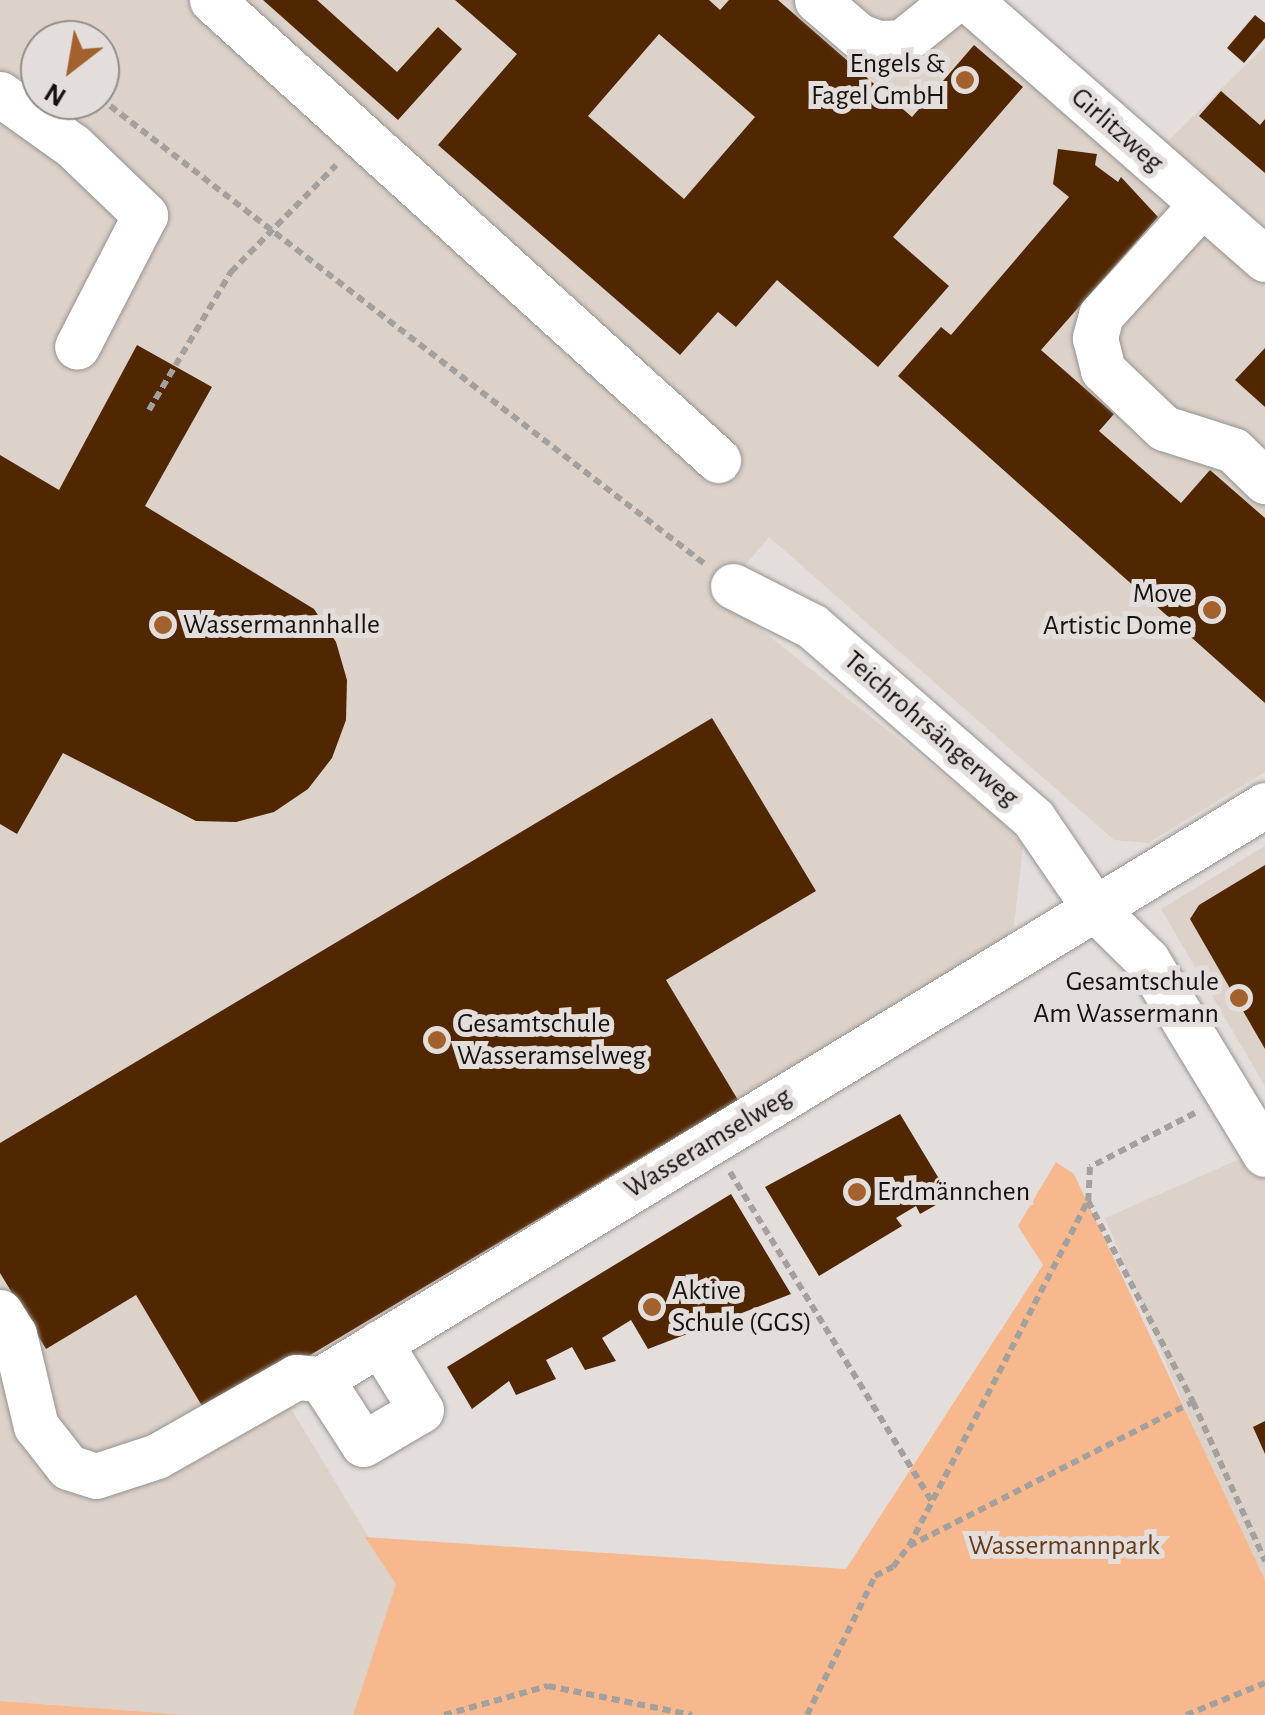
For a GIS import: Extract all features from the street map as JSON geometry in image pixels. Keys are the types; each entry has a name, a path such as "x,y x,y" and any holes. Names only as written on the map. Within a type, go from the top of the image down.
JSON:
{"street":[{"path":"212,0 718,460"},
{"path":"817,0 859,36 878,43 902,42 954,0"},
{"name":"Girlitzweg","path":"969,0 1265,259"},
{"path":"0,94 73,146 146,215 78,346"},
{"path":"1202,204 1101,315 1095,338 1103,370 1164,428 1233,450 1265,481"},
{"name":"Teichrohrsängerweg","path":"733,586 812,626 947,738 1033,818 1096,909 1147,960 1265,1154"},
{"name":"Wasseramselweg","path":"0,1312 14,1334 36,1426 68,1467 96,1476 157,1456 296,1377 321,1379 1265,804"},
{"path":"321,1379 363,1444 421,1410 380,1343"}],"path":[{"path":"120,113 733,586"},
{"path":"149,410 231,272 362,139"},
{"path":"807,1715 875,1576 893,1568 909,1546 1088,1201 1090,1167 1230,1096"},
{"path":"711,1141 932,1500"},
{"path":"1088,1201 1192,1402 1265,1561"},
{"path":"909,1546 1192,1402"},
{"path":"1186,1715 1265,1683"},
{"path":"444,1715 548,1686 692,1715"}],"shaded area":[{"path":"0,0 990,0 1168,141 1265,46 1265,772 1148,843 1114,840 769,537 719,596 1004,823 1023,846 1014,926 991,952 278,1387 397,1584 353,1715 188,1715 0,1701"},
{"name":"Gesamtschule Am Wassermann","path":"1265,846 1265,1086 1161,909"},
{"path":"1265,1148 1265,1599 1105,1218"}],"green space":[{"name":"Wassermannpark","path":"1056,1162 1074,1174 1265,1580 1265,1715 353,1715 396,1584 365,1537 846,1569 1043,1265 1018,1226"},
{"path":"0,1701 188,1715 0,1715"}],"building":[{"path":"263,0 317,0 397,72 438,27 462,49 398,120"},
{"path":"455,0 709,0 720,10 729,0 778,0 912,117 974,45 1023,87 893,237 949,286 878,367 777,280 736,327 718,312 680,355 438,145 517,54","holes":["659,34 755,117 684,199 588,116"]},
{"path":"1255,15 1265,23 1265,38 1244,63 1227,48"},
{"path":"1221,91 1260,125 1265,119 1265,173 1199,116"},
{"name":"Move Artistic Dome","path":"1058,149 1097,154 1095,165 1118,182 1121,177 1158,217 1041,350 1114,414 1099,431 1181,503 1210,470 1265,518 1265,703 898,376 941,327 951,335 1069,197 1053,184"},
{"name":"Wassermannhalle","path":"137,345 212,387 145,506 314,609 336,642 347,680 346,720 332,758 308,789 274,812 236,822 196,821 63,753 17,834 0,824 0,455 59,490"},
{"path":"1265,348 1265,407 1235,380"},
{"name":"Gesamtschule Wasseramselweg","path":"712,718 816,891 666,980 738,1100 208,1416 136,1295 46,1349 0,1273 0,1143"},
{"path":"1265,865 1265,1049 1190,919 1199,905"},
{"name":"Erdmännchen","path":"900,1114 950,1197 920,1214 916,1206 896,1218 902,1226 819,1276 765,1187"},
{"name":"Aktive Schule (GGS)","path":"731,1194 791,1294 648,1349 631,1320 602,1338 616,1361 585,1370 572,1347 546,1360 556,1379 516,1395 509,1381 472,1409 447,1367"},
{"path":"1265,1421 1265,1454 1253,1427"}],"place":[{"name":"Engels & Fagel GmbH","path":"965,80"},
{"name":"Move Artistic Dome","path":"1212,610"},
{"name":"Wassermannhalle","path":"163,625"},
{"name":"Gesamtschule Am Wassermann","path":"1239,998"},
{"name":"Gesamtschule Wasseramselweg","path":"437,1040"},
{"name":"Erdmännchen","path":"857,1192"},
{"name":"Aktive Schule (GGS)","path":"652,1307"}]}
